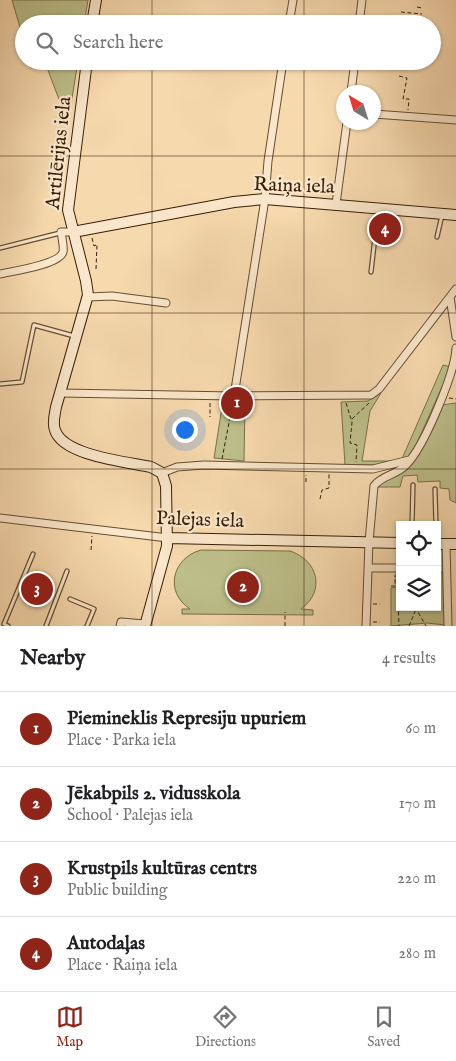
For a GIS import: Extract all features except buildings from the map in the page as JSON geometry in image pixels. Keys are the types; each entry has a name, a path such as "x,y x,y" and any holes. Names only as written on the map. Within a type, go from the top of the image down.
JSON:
{"street":[{"path":"94,15 96,0"},
{"path":"290,15 293,0"},
{"path":"360,15 362,0"},
{"name":"Artilērijas iela","path":"86,70 68,210 84,271 88,297 60,393 54,425 57,435 63,443 80,451 151,467 162,473"},
{"path":"234,396 265,199 268,161 282,70"},
{"path":"352,85 354,70"},
{"path":"381,114 456,120"},
{"path":"336,204 346,130"},
{"name":"Raiņa iela","path":"73,232 234,202 265,199 456,215"},
{"path":"0,274 50,263 59,258 63,252 61,232 73,232"},
{"path":"60,393 344,396 375,393 453,297 456,289"},
{"path":"88,297 112,296 166,303"},
{"path":"453,297 456,337"},
{"path":"368,624 369,542 374,486 380,480 400,471 411,460 450,378 456,348"},
{"path":"120,626 121,622 145,625 168,546 167,495 162,473 177,467 221,466 373,469 411,460"},
{"name":"Palejas iela","path":"0,518 168,538 396,543"},
{"path":"446,544 448,626"},
{"path":"368,568 396,568"},
{"path":"441,569 446,569"}],"lane":[{"path":"371,272 378,208"},
{"path":"437,237 443,214"},
{"path":"0,248 61,232"},
{"path":"0,384 22,382 34,325 77,337"},
{"path":"412,521 413,486"},
{"path":"435,489 436,521"},
{"path":"8,626 4,624 32,554"},
{"path":"46,626 67,571"},
{"path":"70,600 94,608 87,626"}],"path":[{"path":"417,7 422,8"},
{"path":"401,12 422,14"},
{"path":"399,76 407,78 403,99 409,100 408,116"},
{"path":"90,229 94,246 97,245 96,269"},
{"path":"210,396 210,417"},
{"path":"221,466 234,396"},
{"path":"344,396 352,420 350,443 357,445 356,461"},
{"path":"352,420 370,402"},
{"path":"320,499 322,490 329,488 330,467"},
{"path":"91,550 94,530"},
{"path":"392,586 395,586 396,572"},
{"path":"371,604 380,604"},
{"path":"398,611 398,626"},
{"path":"409,626 415,611"},
{"path":"418,611 426,626"},
{"path":"285,612 285,626"},
{"path":"368,624 380,622"}],"green space":[{"path":"12,0 88,0 86,15 16,15"},
{"path":"48,70 77,70 68,123"},
{"path":"443,365 451,367 412,454 401,460"},
{"path":"381,393 370,411 362,461 399,461 380,465 345,465 341,402 368,401"},
{"path":"223,401 245,402 244,461 214,458"},
{"path":"456,403 456,503 450,500 449,489 440,488 440,481 418,482 417,475 403,476 400,487 377,487 380,483 397,475 442,405"},
{"path":"201,550 290,551 300,555 312,569 316,585 314,594 309,602 301,609 313,610 313,615 182,614 182,609 190,609 177,594 174,585 175,576 183,560"},
{"path":"441,572 443,572 445,625 427,623 391,626 391,588 396,587 396,611 441,611"}],"place":[{"name":"Autodaļas","path":"385,229"},
{"name":"Piemineklis Represiju upuriem","path":"237,403"},
{"name":"Jēkabpils 2. vidusskola","path":"243,587"},
{"name":"Krustpils kultūras centrs","path":"37,589"}]}
